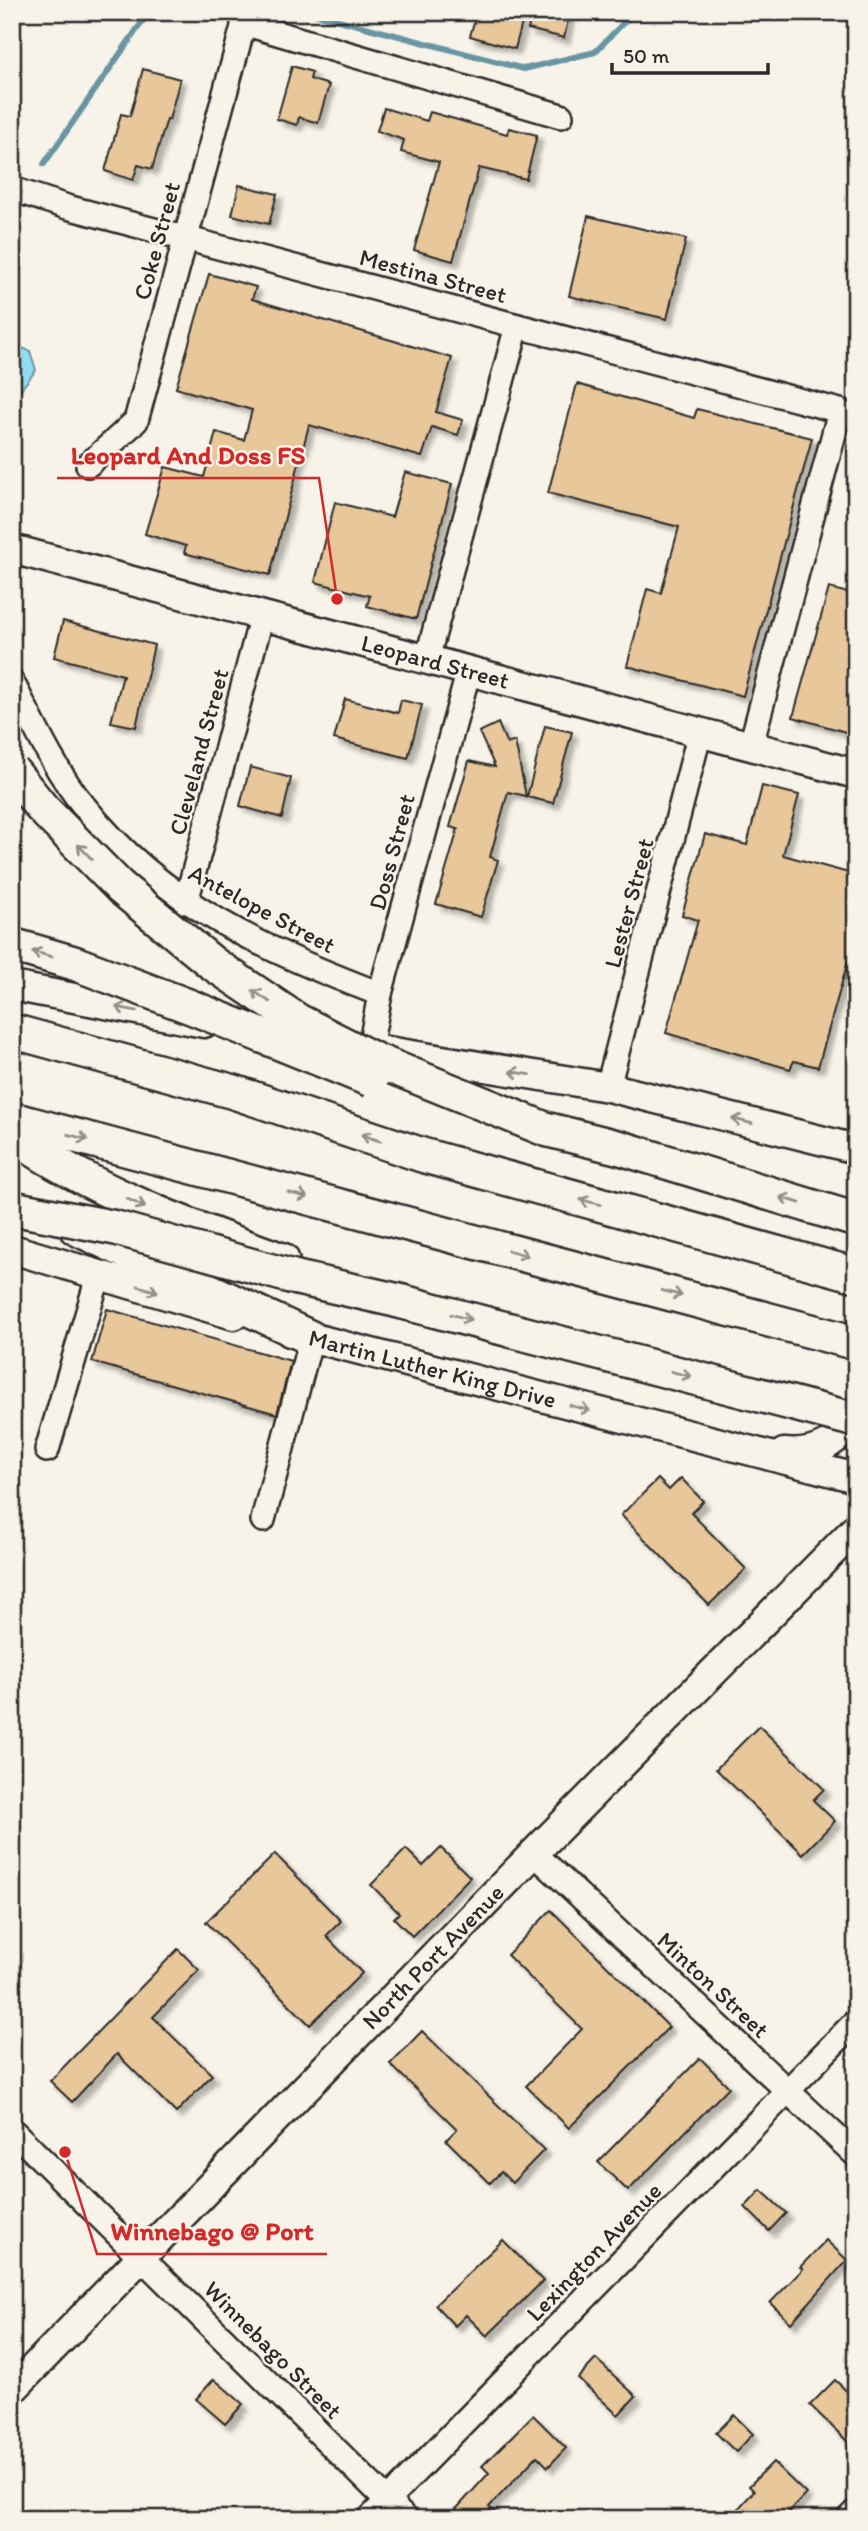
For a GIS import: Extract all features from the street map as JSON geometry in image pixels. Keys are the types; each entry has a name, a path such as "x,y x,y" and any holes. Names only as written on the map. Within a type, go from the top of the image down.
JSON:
{"highway":[{"path":"12,771 43,808 120,887 212,963 288,1014 375,1060 545,1129"},
{"path":"12,945 74,963 452,1108 621,1147 856,1220"},
{"path":"12,1031 234,1092 422,1155 856,1275"},
{"path":"12,1119 856,1343"},
{"path":"12,1135 88,1180 167,1218 395,1300"},
{"path":"12,1202 113,1244 311,1338"},
{"path":"12,1208 116,1228 298,1278 395,1300 856,1420"}],"main road":[{"name":"Leopard Street","path":"12,549 856,774"},
{"path":"12,986 266,1034 608,1087 856,1149"},
{"name":"Martin Luther King Drive","path":"12,1249 311,1338 856,1478"},
{"path":"749,1451 794,1454 815,1452 837,1439 856,1420"},
{"name":"North Port Avenue","path":"12,2390 534,1853 856,1528"}],"street":[{"path":"245,18 561,116"},
{"name":"Coke Street","path":"88,465 136,421 245,18"},
{"name":"Mestina Street","path":"12,189 67,206 840,411 751,745"},
{"path":"427,659 517,326"},
{"name":"Cleveland Street","path":"186,902 262,615"},
{"name":"Doss Street","path":"370,1048 380,994 469,670"},
{"name":"Antelope Street","path":"12,682 57,767 83,805 116,843 153,877 186,902 247,937 307,965 380,994"},
{"name":"Lester Street","path":"608,1087 701,732"},
{"path":"47,1450 99,1274"},
{"path":"263,1520 311,1338"},
{"name":"Minton Street","path":"534,1853 856,2155"},
{"name":"Lexington Avenue","path":"369,2519 856,2021"},
{"name":"Winnebago Street","path":"12,2130 406,2519"},
{"path":"848,2519 856,2511"}],"water":[{"path":"12,344 30,351 36,370 19,392 12,394"}],"building":[{"path":"477,12 497,12 523,19 515,49 470,36"},
{"path":"533,12 570,12 564,38 528,29"},
{"path":"292,66 312,72 310,79 329,85 318,123 299,117 297,125 277,119"},
{"path":"143,69 180,79 152,169 138,165 133,180 105,171 121,114 130,116"},
{"path":"384,108 427,121 430,112 507,134 509,128 537,135 526,179 479,168 453,261 414,250 439,162 401,152 404,140 377,131"},
{"path":"239,185 277,194 269,224 232,215"},
{"path":"588,216 686,239 667,319 569,296"},
{"path":"209,274 256,287 252,299 452,358 436,412 463,420 458,435 432,427 422,457 309,425 270,575 184,553 186,546 145,534 165,467 204,477 216,432 244,440 252,410 176,388"},
{"path":"577,384 694,418 697,409 812,438 743,696 627,666 647,589 661,593 679,527 548,493"},
{"path":"405,472 452,484 416,619 367,606 370,596 315,582 335,502 392,517"},
{"path":"829,588 856,595 856,735 793,717"},
{"path":"63,621 154,645 136,727 111,722 123,675 54,657"},
{"path":"345,699 398,713 401,700 422,705 408,758 334,739"},
{"path":"498,723 507,744 515,741 526,796 508,792 490,857 498,860 481,917 436,904 458,829 450,827 469,761 495,767 479,732"},
{"path":"545,726 572,732 553,803 527,797"},
{"path":"250,767 291,778 282,818 240,806"},
{"path":"762,786 799,795 783,855 856,875 856,933 818,1067 794,1061 790,1069 666,1033 698,920 682,915 705,834 747,845"},
{"path":"107,1309 291,1361 277,1414 92,1362"},
{"path":"681,1478 703,1501 691,1513 746,1569 709,1605 621,1515 658,1479 669,1490"},
{"path":"759,1726 824,1789 813,1800 835,1821 803,1854 716,1769"},
{"path":"441,1848 470,1877 412,1936 394,1918 399,1913 371,1885 406,1849 423,1866"},
{"path":"275,1854 341,1921 326,1936 362,1973 310,2025 206,1922"},
{"path":"551,1910 669,2027 569,2128 526,2086 582,2029 507,1955"},
{"path":"178,1949 199,1970 153,2017 212,2075 176,2113 117,2054 72,2102 50,2081"},
{"path":"422,2031 544,2150 512,2183 501,2172 490,2183 446,2140 457,2129 390,2064"},
{"path":"700,2058 729,2087 628,2191 598,2162"},
{"path":"761,2190 786,2213 769,2231 745,2207"},
{"path":"503,2240 543,2281 487,2336 466,2315 455,2326 435,2305"},
{"path":"826,2240 847,2260 791,2323 770,2303"},
{"path":"596,2359 636,2396 618,2415 578,2378"},
{"path":"214,2379 243,2404 225,2424 196,2399"},
{"path":"835,2380 856,2400 856,2434 848,2442 810,2405"},
{"path":"533,2415 566,2448 548,2467 537,2456 489,2507 502,2519 447,2519 489,2473 482,2466"},
{"path":"734,2415 753,2434 736,2452 716,2433"},
{"path":"773,2462 806,2494 782,2519 729,2519 754,2491 749,2486"}],"waterway":[{"path":"44,164 149,12"},
{"path":"308,12 524,69 595,52 634,12"}],"place":[{"name":"Leopard And Doss FS","path":"337,599"},
{"name":"Winnebago @ Port","path":"65,2152"}]}
